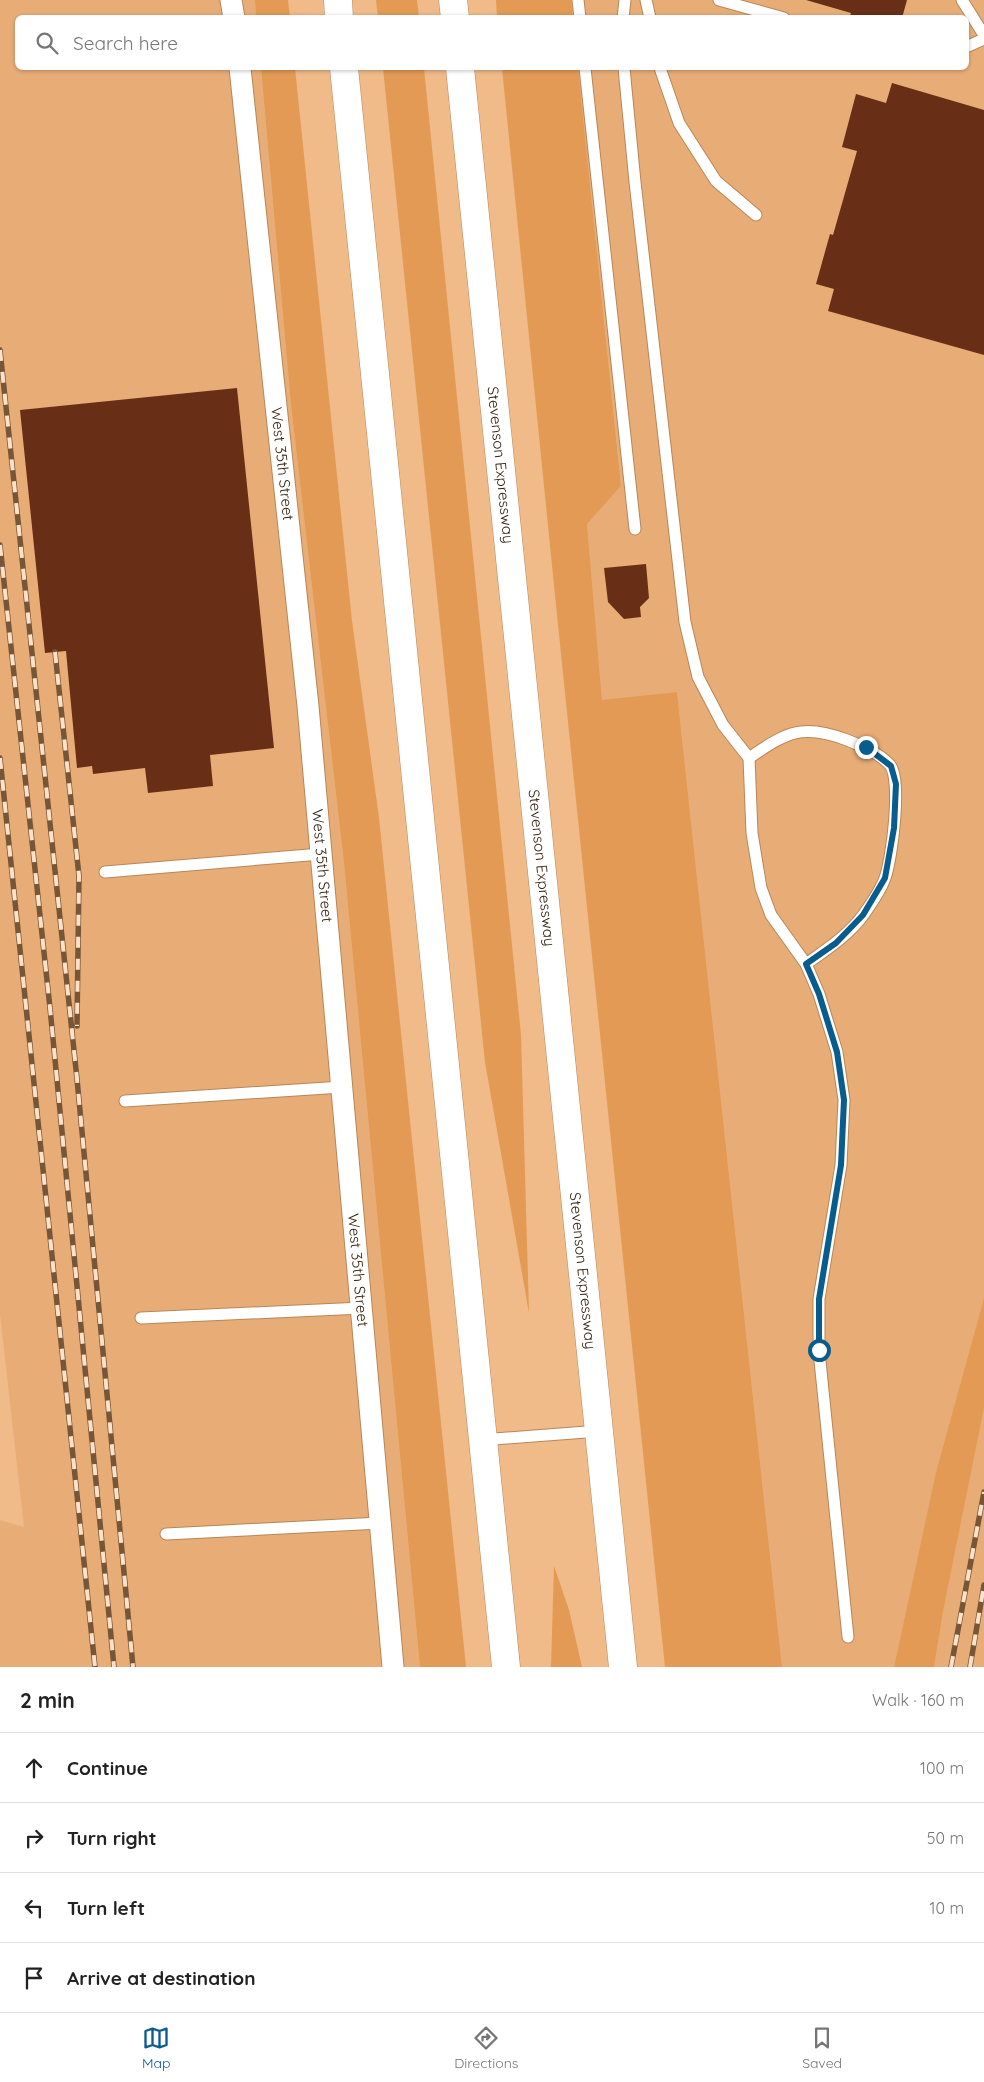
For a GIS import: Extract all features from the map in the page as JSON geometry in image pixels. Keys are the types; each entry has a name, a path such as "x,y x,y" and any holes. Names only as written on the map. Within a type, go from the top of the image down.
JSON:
{"highway":[{"path":"338,0 339,15"},
{"path":"453,0 455,15"},
{"path":"344,70 506,1667"},
{"name":"Stevenson Expressway","path":"460,70 623,1667"}],"street":[{"path":"231,0 234,15"},
{"name":"West 35th Street","path":"240,70 308,706 393,1667"}],"lane":[{"path":"578,0 580,15"},
{"path":"622,15 625,0"},
{"path":"646,0 649,15"},
{"path":"719,0 773,15"},
{"path":"962,0 984,34"},
{"path":"969,46 984,39"},
{"path":"585,70 635,529"},
{"path":"624,70 635,182 685,622 698,677 723,725 749,758 752,833 761,888 771,915 806,964 819,994 837,1052 844,1100 841,1165 819,1299 819,1350 848,1637"},
{"path":"661,70 679,122 716,181 756,215"},
{"path":"749,758 787,734 808,730 837,736 866,747 891,766 896,784 894,828 885,878 863,915 836,943 806,964"},
{"path":"105,872 321,854"},
{"path":"125,1100 342,1087"},
{"path":"141,1318 362,1308"},
{"path":"482,1440 599,1431"},
{"path":"166,1534 380,1523"}],"shaded area":[{"path":"0,0 255,0 256,15 15,15 15,70 261,70 291,405 344,863 420,1667 0,1667 0,1520 24,1527 0,1314"},
{"path":"255,0 288,0 290,15 256,15"},
{"path":"376,0 417,0 419,15 378,15"},
{"path":"496,0 571,0 573,15 497,15"},
{"path":"571,0 984,0 984,1298 936,1472 894,1667 782,1667 677,692 602,701 587,524 621,486 578,70 969,70 969,15 573,15"},
{"path":"261,70 295,70 352,621 379,818 466,1667 420,1667 344,863 291,405"},
{"path":"383,70 424,70 521,1035 529,1313 485,1062"},
{"path":"502,70 578,70 621,486 587,524 602,700 677,692 782,1667 665,1667"},
{"path":"984,1298 984,1408 943,1612 934,1667 894,1667 936,1472"},
{"path":"984,1408 984,1667 934,1667 943,1612"},
{"path":"554,1566 569,1610 582,1667 551,1667"}],"building":[{"path":"806,0 907,0 903,15 850,15 851,13"},
{"path":"892,83 984,110 984,355 828,311 834,289 816,284 830,234 833,235 857,151 842,147 856,94 886,103"},
{"path":"237,388 274,748 210,755 213,786 148,793 145,768 93,774 92,766 77,768 66,651 45,653 20,410"},
{"path":"646,564 649,598 640,607 641,617 624,619 608,602 604,568"}],"railway":[{"path":"0,350 77,1079 133,1667"},
{"path":"0,545 50,1008 114,1667"},
{"path":"55,652 79,876 77,1026"},
{"path":"0,758 95,1667"},
{"path":"951,1667 984,1492"},
{"path":"970,1667 984,1585"}],"route":[{"path":"819,1350 819,1299 841,1165 844,1100 837,1052 819,994 806,964 836,943 863,915 885,878 894,828 896,784 891,766 866,747"}]}
